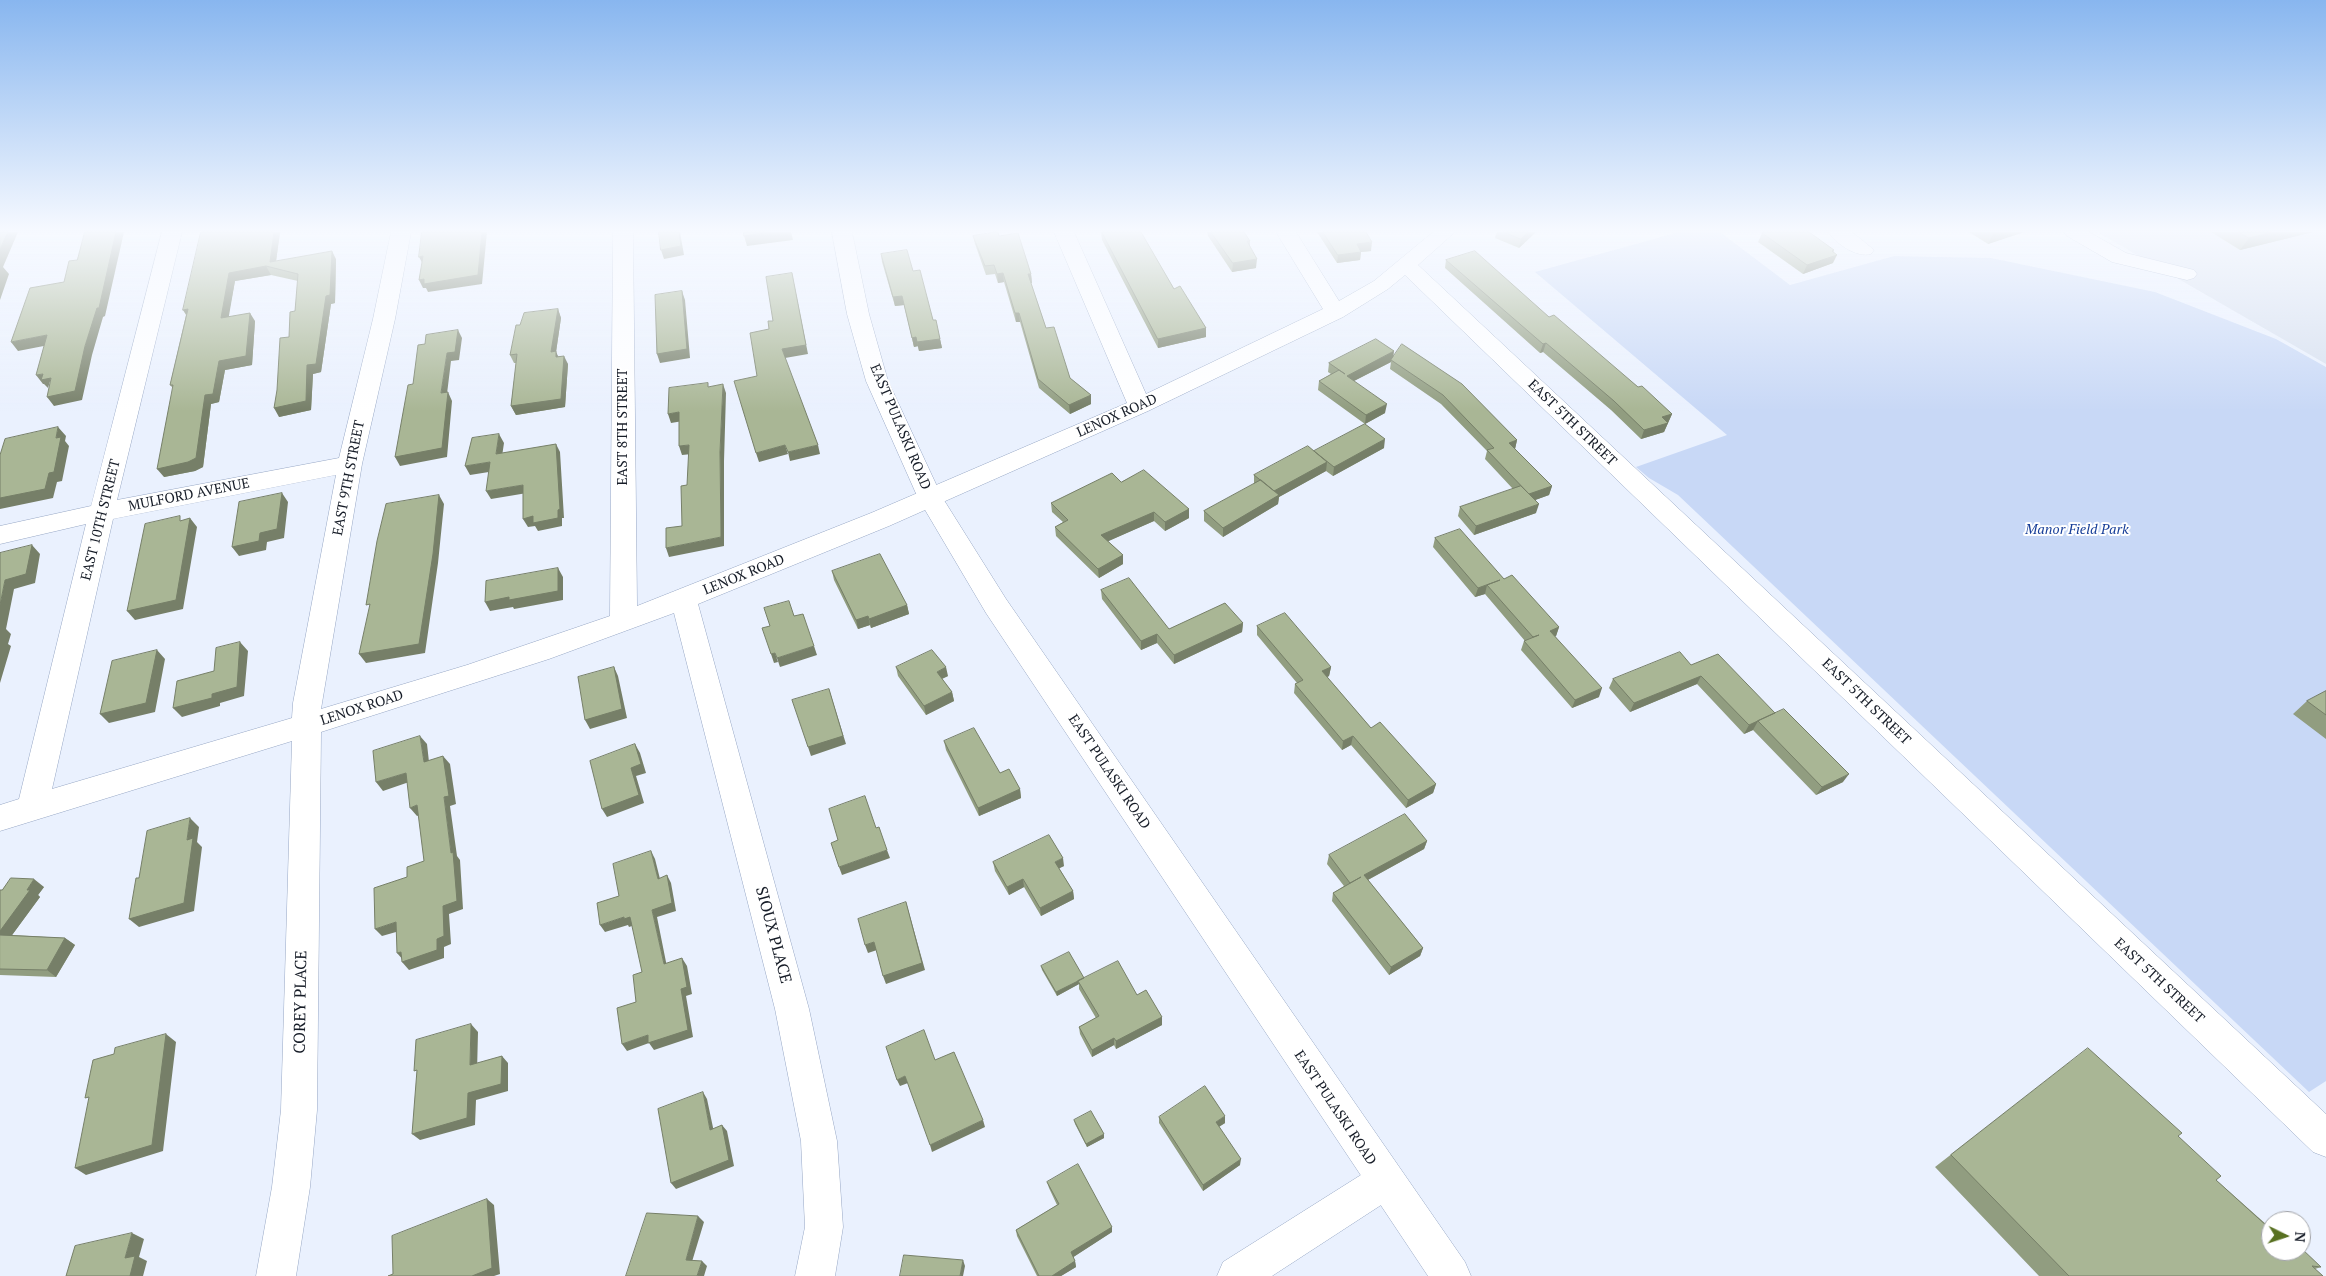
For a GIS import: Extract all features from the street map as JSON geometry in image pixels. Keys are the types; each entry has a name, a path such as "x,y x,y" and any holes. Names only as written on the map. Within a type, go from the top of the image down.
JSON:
{"street":[{"name":"EAST 10TH STREET","path":"32,808 102,512 157,292"},
{"name":"EAST 9TH STREET","path":"306,726 307,703 350,464 389,292"},
{"name":"EAST 8TH STREET","path":"623,292 624,622"},
{"name":"EAST PULASKI ROAD","path":"854,292 877,381 930,498 996,606 1451,1276"},
{"path":"1090,292 1140,406"},
{"path":"1322,292 1335,312"},
{"name":"LENOX ROAD","path":"0,818 306,726 528,656 684,600 930,498 1140,406 1335,312 1369,292"},
{"name":"EAST 5TH STREET","path":"1434,292 2326,1139"},
{"name":"MULFORD AVENUE","path":"0,535 102,512 350,464"},
{"name":"SIOUX PLACE","path":"684,600 792,1008 819,1141 824,1227 815,1276"},
{"name":"COREY PLACE","path":"276,1276 292,1187 299,1110 306,726"},
{"path":"1237,1276 1385,1181"}],"shaded area":[{"path":"2200,292 2326,292 2326,364"}],"green space":[{"name":"Manor Field Park","path":"1558,292 2153,292 2276,339 2326,367 2326,1081 2309,1092 1678,495 1649,478 1636,467 1727,435"}],"building":[{"path":"29,292 103,292 99,308 97,308 85,346 75,391 47,397 51,378 41,380 43,374 36,375 47,335 11,342"},
{"path":"187,292 226,292 221,318 250,313 246,356 219,361 213,394 205,395 196,458 188,462 157,469 173,385 170,385 188,309 183,310"},
{"path":"297,292 330,292 330,295 326,296 316,364 307,365 306,401 274,408 280,338 289,337 290,312 295,311"},
{"path":"682,292 687,349 657,354 655,295"},
{"path":"768,292 796,292 806,345 782,349 818,445 788,452 785,445 756,453 734,381 757,376 750,333 769,329 768,321 773,321"},
{"path":"891,292 926,292 933,320 936,320 940,339 917,342 916,337 912,338 902,296 893,297"},
{"path":"1009,292 1034,292 1046,328 1054,327 1070,378 1091,395 1069,405 1038,379 1019,313 1015,313"},
{"path":"1133,292 1183,292 1206,328 1158,339"},
{"path":"1482,292 1520,292 1549,317 1554,315 1638,387 1642,386 1672,414 1662,417 1668,423 1644,430 1614,401 1546,343 1543,344"},
{"path":"558,309 551,352 556,351 556,357 564,356 561,399 511,406 517,354 510,355 516,325 520,325 524,313"},
{"path":"458,330 455,352 447,353 441,393 448,392 442,448 395,457 408,385 413,384 418,345 425,344 426,335"},
{"path":"1376,339 1394,351 1347,376 1387,404 1366,415 1319,381 1339,370 1345,374 1329,363"},
{"path":"1402,344 1462,384 1517,440 1509,443 1552,486 1529,494 1487,450 1494,448 1443,395 1391,360"},
{"path":"708,383 708,387 723,384 720,452 721,537 666,548 666,528 682,526 681,486 687,485 689,445 679,446 679,412 668,414 669,388"},
{"path":"1365,424 1385,439 1334,467 1314,451"},
{"path":"58,427 56,438 61,437 54,472 49,473 45,489 0,498 0,455 5,439"},
{"path":"499,434 496,454 556,444 560,509 558,510 558,518 533,523 533,516 523,519 523,485 486,491 490,462 465,466 472,438"},
{"path":"1308,446 1327,462 1274,491 1254,475"},
{"path":"1144,470 1189,509 1165,522 1154,512 1101,535 1123,555 1098,569 1055,527 1068,520 1051,503 1112,473 1121,482"},
{"path":"1261,480 1279,495 1223,528 1204,511"},
{"path":"1521,486 1539,504 1476,526 1460,507"},
{"path":"282,493 277,529 260,533 259,541 232,547 239,502"},
{"path":"439,495 433,554 419,644 359,654 370,604 366,605 377,541 386,504"},
{"path":"180,516 180,521 190,518 176,600 127,611 145,524"},
{"path":"1460,529 1504,579 1512,575 1559,627 1550,631 1602,688 1575,700 1524,641 1539,635 1533,637 1487,585 1500,580 1478,588 1435,538"},
{"path":"32,545 26,574 5,580 0,605 0,553"},
{"path":"880,554 907,605 869,619 868,616 856,620 832,571"},
{"path":"558,568 558,591 509,600 509,597 485,602 486,581"},
{"path":"1129,578 1169,629 1225,603 1243,623 1174,655 1157,634 1141,641 1101,590"},
{"path":"789,601 794,616 803,614 814,646 777,658 775,653 771,654 762,628 770,626 764,608"},
{"path":"1285,613 1331,667 1322,671 1371,728 1380,722 1436,784 1408,800 1353,736 1343,741 1295,684 1303,680 1257,626"},
{"path":"240,642 237,687 212,694 212,698 173,708 177,681 214,671 216,648"},
{"path":"157,650 146,703 100,714 112,661"},
{"path":"932,650 946,667 937,672 952,692 924,706 896,667"},
{"path":"1680,652 1691,665 1718,654 1775,713 1749,725 1701,676 1634,703 1613,679"},
{"path":"614,667 622,709 585,720 578,677"},
{"path":"829,689 843,736 808,747 792,700"},
{"path":"2326,691 2326,715 2307,701"},
{"path":"1784,709 1849,774 1822,787 1758,721"},
{"path":"974,728 1000,773 1009,769 1020,789 978,808 944,741"},
{"path":"420,736 424,762 443,756 449,796 444,797 451,853 453,852 457,901 443,906 444,936 437,939 437,950 402,962 401,952 397,953 396,922 375,929 374,888 407,877 407,867 424,861 417,805 410,808 406,773 376,782 373,751"},
{"path":"635,744 641,764 631,768 639,795 602,809 590,761"},
{"path":"865,796 876,828 879,827 887,850 839,867 831,843 838,840 829,809"},
{"path":"1405,814 1427,841 1364,875 1423,948 1391,967 1333,893 1361,877 1350,883 1329,855"},
{"path":"190,818 187,840 193,838 184,903 129,919 136,878 139,878 147,831"},
{"path":"1049,835 1063,858 1055,862 1073,891 1040,908 1023,879 1007,887 993,862"},
{"path":"651,851 658,879 667,875 672,903 652,910 664,964 682,958 687,987 681,989 688,1030 648,1043 648,1035 622,1044 617,1008 636,1002 633,975 642,972 630,917 624,919 624,917 600,925 597,903 619,896 613,864"},
{"path":"11,878 34,879 27,890 30,890 0,931 0,890"},
{"path":"906,902 922,963 883,976 874,942 865,945 858,919"},
{"path":"0,935 65,938 47,970 0,969"},
{"path":"1069,952 1084,978 1056,992 1041,966"},
{"path":"1118,961 1137,995 1146,990 1162,1017 1116,1041 1114,1038 1092,1050 1079,1027 1099,1016 1078,981"},
{"path":"471,1024 470,1065 502,1056 501,1084 468,1093 467,1118 412,1134 417,1070 414,1071 416,1040"},
{"path":"924,1030 935,1060 954,1052 983,1120 930,1145 905,1076 897,1080 886,1047"},
{"path":"166,1034 152,1145 75,1168 89,1097 85,1098 93,1060 114,1054 115,1048"},
{"path":"2088,1048 2182,1133 2178,1136 2221,1176 2216,1180 2261,1221 2261,1261 2311,1261 2311,1258 2321,1267 2312,1266 2323,1276 2069,1276 1951,1155"},
{"path":"1205,1086 1225,1116 1216,1122 1241,1159 1203,1185 1159,1117"},
{"path":"703,1092 710,1130 722,1125 729,1160 671,1183 658,1109"},
{"path":"1091,1111 1104,1134 1086,1144 1074,1120"},
{"path":"1078,1164 1112,1227 1071,1252 1075,1261 1052,1276 1039,1276 1016,1230 1059,1204 1047,1182"},
{"path":"487,1199 492,1268 472,1276 388,1276 393,1274 392,1236"},
{"path":"647,1213 698,1216 686,1260 702,1261 697,1276 626,1276"},
{"path":"132,1233 125,1258 135,1256 130,1276 66,1276 75,1246"},
{"path":"904,1255 963,1260 960,1276 900,1276"}]}
